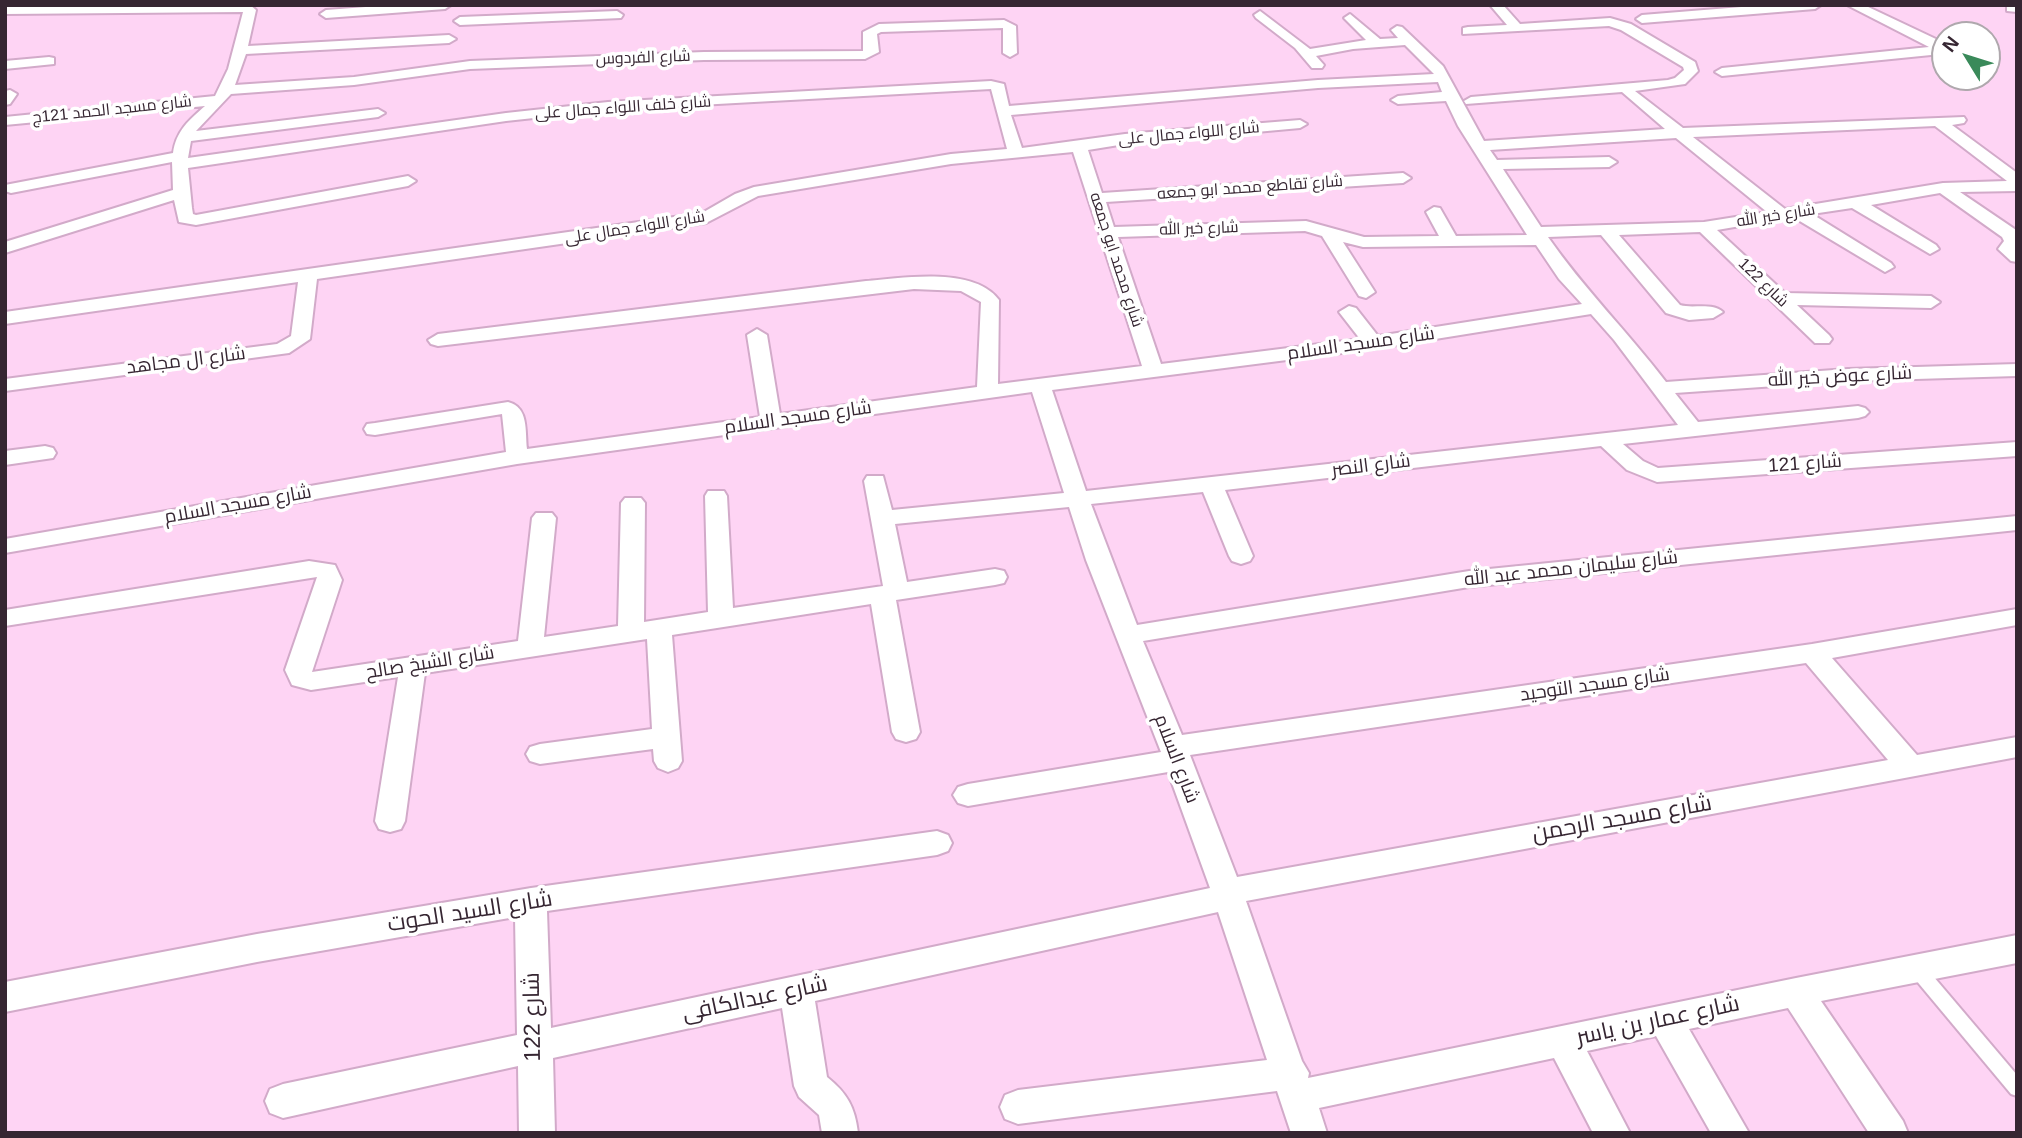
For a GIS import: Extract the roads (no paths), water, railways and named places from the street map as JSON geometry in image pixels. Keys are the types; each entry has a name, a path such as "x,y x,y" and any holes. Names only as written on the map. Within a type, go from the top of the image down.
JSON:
{"street":[{"path":"326,14 445,5"},
{"path":"1496,5 1516,27"},
{"path":"1642,19 1747,8 1815,5"},
{"path":"1722,72 1931,51 1937,48 1933,43 1853,5"},
{"path":"5,10 244,7 250,10 241,50 222,95 184,137 180,193 185,218 196,220 408,181"},
{"path":"5,22 22,8"},
{"path":"442,68 449,39 461,14 617,15"},
{"path":"1260,15 1308,53 1331,83"},
{"path":"1350,18 1377,43"},
{"path":"1468,31 1592,22 1619,24 1690,65 1691,71 1688,76 1668,84 1471,101"},
{"name":"شارع الفردوس","path":"222,95 355,81 442,68 704,56 865,55 872,52 870,32 878,28 1001,24 1010,26 1010,53"},
{"path":"1308,53 1377,43 1403,35 1432,62 1480,146 1537,236 1565,275 1621,336 1663,388 1692,429"},
{"path":"241,50 449,39"},
{"path":"5,65 49,61"},
{"path":"1002,111 1331,83 1442,78"},
{"name":"شارع خلف اللواء جمال على","path":"11,188 181,160 506,117 950,82 998,86 1002,111 1016,153"},
{"path":"1629,93 1677,133 1790,214 1885,267"},
{"name":"شارع مسجد الحمد 121ج","path":"5,121 116,104 222,95"},
{"path":"1398,100 1451,96"},
{"path":"184,137 378,113"},
{"path":"1480,146 1677,133 1958,120"},
{"path":"1938,121 2017,184"},
{"name":"شارع اللواء جمال على","path":"5,318 706,218 754,192 951,159 1079,147 1125,139 1300,124"},
{"name":"شارع محمد ابو جمعه","path":"1079,147 1154,372"},
{"path":"1493,165 1609,162"},
{"name":"شارع تقاطع محمد ابو جمعه","path":"1097,198 1403,178"},
{"name":"شارع خير الله","path":"1107,232 1306,226 1363,242 1450,241 1606,230 1704,227 1944,188 2017,184"},
{"path":"1944,188 2010,234 2013,239 2007,249 2017,257"},
{"path":"5,248 180,193"},
{"path":"1858,204 1930,249"},
{"path":"1434,212 1450,241"},
{"name":"شارع 122","path":"1704,227 1822,339"},
{"path":"1606,230 1673,309 1689,314 1713,312"},
{"path":"1329,233 1366,292"},
{"name":"شارع ال مجاهد","path":"5,384 282,349 300,339 309,275"},
{"path":"438,340 866,287 928,283 956,285 982,291 990,300 987,392"},
{"path":"1780,299 1931,302"},
{"name":"شارع مسجد السلام","path":"5,546 517,457 987,392 1373,343 1595,308"},
{"path":"1349,312 1373,343"},
{"path":"758,335 771,421"},
{"name":"شارع عوض خير الله","path":"1663,388 1848,375 2017,370"},
{"name":"شارع السلام","path":"1040,386 1098,560 1228,895 1310,1133"},
{"path":"375,429 508,408 513,413 517,457"},
{"name":"شارع النصر","path":"884,518 1080,500 1858,412"},
{"name":"شارع 121","path":"1606,439 1632,466 1657,475 2017,449"},
{"path":"5,458 46,453"},
{"path":"875,481 884,518 889,593 906,732"},
{"path":"1211,484 1241,556"},
{"path":"716,496 721,618"},
{"path":"631,631 633,503"},
{"path":"530,647 544,518"},
{"name":"شارع سليمان محمد عبد الله","path":"1128,635 1469,579 2017,523"},
{"name":"شارع الشيخ صالح","path":"5,618 318,569 326,570 330,580 298,670 301,678 311,681 995,577"},
{"name":"شارع مسجد التوحيد","path":"968,795 1175,754 1812,653 2017,617"},
{"path":"540,754 667,749 659,627"},
{"path":"1812,653 1910,766"},
{"path":"390,821 412,666"},
{"name":"شارع مسجد الرحمن","path":"1228,895 2017,747"},
{"name":"شارع السيد الحوت","path":"5,997 257,948 531,901 937,843"},
{"name":"شارع عبدالكافى","path":"283,1101 1228,895"},
{"name":"شارع 122","path":"531,901 537,1133"},
{"name":"شارع عمار بن ياسر","path":"1018,1107 1295,1084 1563,1041 2015,950"},
{"path":"797,990 812,1086 832,1103 838,1114 840,1133"},
{"path":"1796,992 1890,1133"},
{"path":"1665,1020 1731,1133"},
{"path":"1563,1041 1612,1133"}],"lane":[{"path":"1916,968 2017,1088"}]}
